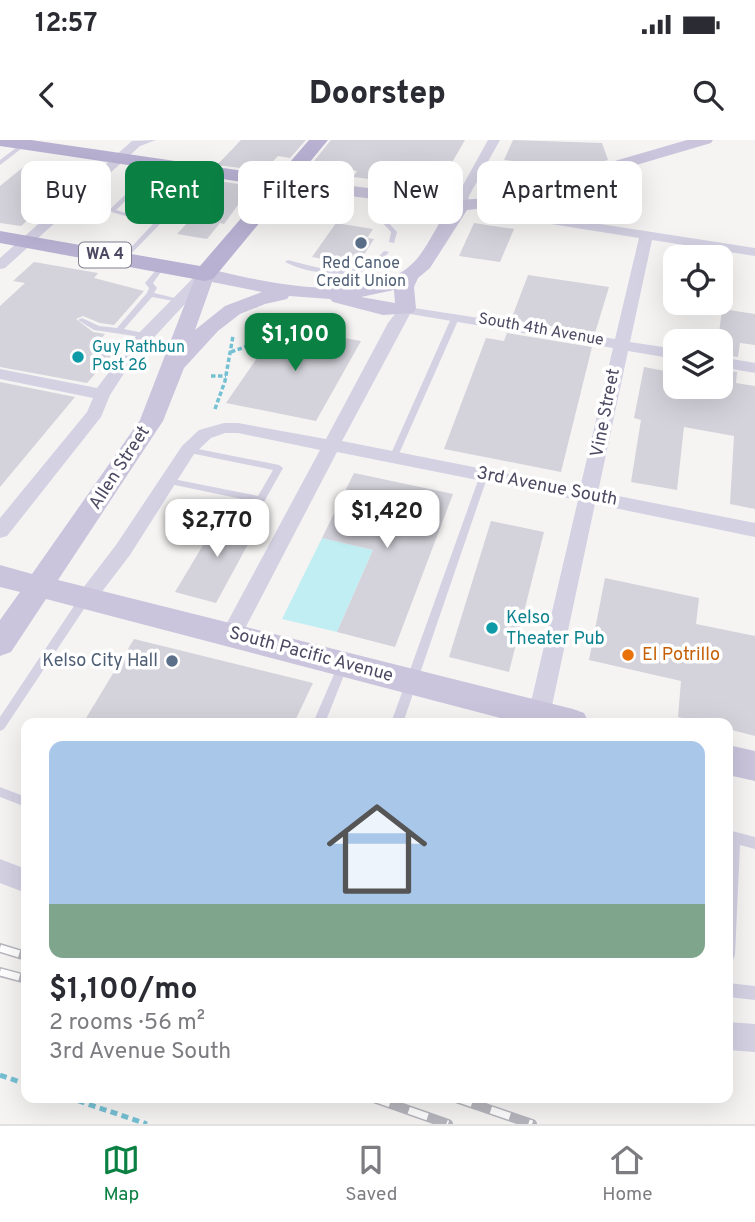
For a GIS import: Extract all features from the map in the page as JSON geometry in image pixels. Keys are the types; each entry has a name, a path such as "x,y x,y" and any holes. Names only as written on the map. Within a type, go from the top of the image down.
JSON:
{"main road":[{"name":"Allen Street","path":"300,161 319,140"},
{"path":"633,161 705,140"},
{"path":"1,155 23,145 140,161"},
{"name":"Allen Street","path":"0,644 151,421 175,364 188,312 205,274 247,224"},
{"path":"326,295 378,287 408,277 420,267 448,224"},
{"name":"WA 4","path":"0,237 205,274"},
{"path":"205,274 326,295 383,309 406,309 404,286 408,277"},
{"path":"175,364 230,309 253,300 301,292"},
{"name":"South Pacific Avenue","path":"0,576 551,718"},
{"path":"733,761 755,766"}],"street":[{"path":"0,265 136,141 150,140"},
{"path":"463,196 494,140"},
{"path":"573,224 755,251"},
{"name":"Vine Street","path":"538,715 590,495 620,344 646,235"},
{"name":"Allen Street","path":"0,531 95,413 100,394 145,336 205,274"},
{"path":"232,634 396,323 406,309"},
{"name":"South 4th Avenue","path":"406,309 663,352"},
{"path":"733,364 755,368"},
{"path":"0,374 100,394"},
{"name":"3rd Avenue South","path":"188,450 198,439 215,431 238,428 394,456 755,530"},
{"path":"87,597 123,550 188,450"},
{"path":"0,871 21,879"},
{"path":"733,1037 755,1038"}],"lane":[{"path":"125,198 111,211 125,215"},
{"path":"123,259 157,224"},
{"path":"387,224 394,232 392,242"},
{"path":"288,262 335,272 349,272 374,265 386,252"},
{"path":"119,330 150,294 153,288 149,283 163,265"},
{"path":"150,294 178,300"},
{"path":"394,456 456,316"},
{"path":"82,320 97,328 145,336"},
{"path":"168,481 261,500 279,468 188,450"},
{"path":"399,718 484,475"},
{"path":"0,726 87,597"},
{"path":"321,718 343,666"},
{"path":"0,792 21,800"},
{"path":"733,837 755,843"},
{"path":"733,991 755,993"}],"path":[{"path":"231,352 261,341 282,311 278,310"},
{"path":"215,409 226,376 236,328"},
{"path":"211,376 226,376"},
{"path":"0,1075 21,1082"},
{"path":"85,1103 147,1124"}],"shaded area":[{"path":"322,538 373,550 337,632 282,619"}],"building":[{"path":"241,140 306,140 290,158 278,156 273,161 238,161 238,168 224,166 224,161 221,161"},
{"path":"331,140 465,140 453,161 368,161 368,179 354,177 357,171 354,171 354,161 314,161"},
{"path":"513,140 602,143 608,160 512,161 504,160"},
{"path":"21,169 21,224 23,224 21,226 0,223 0,186"},
{"path":"224,182 238,184 238,205 224,224"},
{"path":"474,223 514,229 500,262 459,256"},
{"path":"186,224 219,224 207,239 177,234"},
{"name":"Red Canoe Credit Union","path":"335,224 373,229 367,238 374,239 362,258 355,257 350,264 312,257"},
{"path":"34,262 98,273 94,278 144,291 114,325 83,316 76,319 93,332 105,334 95,345 117,349 87,383 0,367 0,306 25,283 13,281"},
{"path":"528,275 609,287 595,333 511,320"},
{"path":"733,311 755,314 755,345 740,343 738,357 733,356 733,329 720,329 721,315 733,315"},
{"path":"279,326 361,341 316,421 226,403"},
{"path":"507,333 592,347 561,472 444,449 486,338 504,341"},
{"path":"644,367 663,371 663,399 733,399 733,372 737,372 736,383 755,386 755,509 730,504 734,436 684,427 677,490 631,482 641,420 634,418"},
{"path":"0,382 75,397 0,487"},
{"path":"354,473 453,494 395,647 337,632 373,550 322,538"},
{"path":"221,515 259,524 216,603 175,592"},
{"path":"491,521 544,532 509,672 449,657"},
{"path":"605,578 699,598 696,624 755,636 755,736 733,730 733,718 678,717 681,681 589,660"},
{"name":"Kelso City Hall","path":"134,639 313,683 296,718 86,718"}],"railway":[{"path":"0,948 21,954"},
{"path":"0,972 21,978"},
{"path":"388,1103 448,1124"},
{"path":"471,1103 532,1124"}],"place":[{"name":"Red Canoe Credit Union","path":"361,243"},
{"name":"Guy Rathbun Post 26","path":"78,357"},
{"name":"Kelso Theater Pub","path":"492,628"},
{"name":"El Potrillo","path":"628,655"},
{"name":"Kelso City Hall","path":"172,661"}]}
